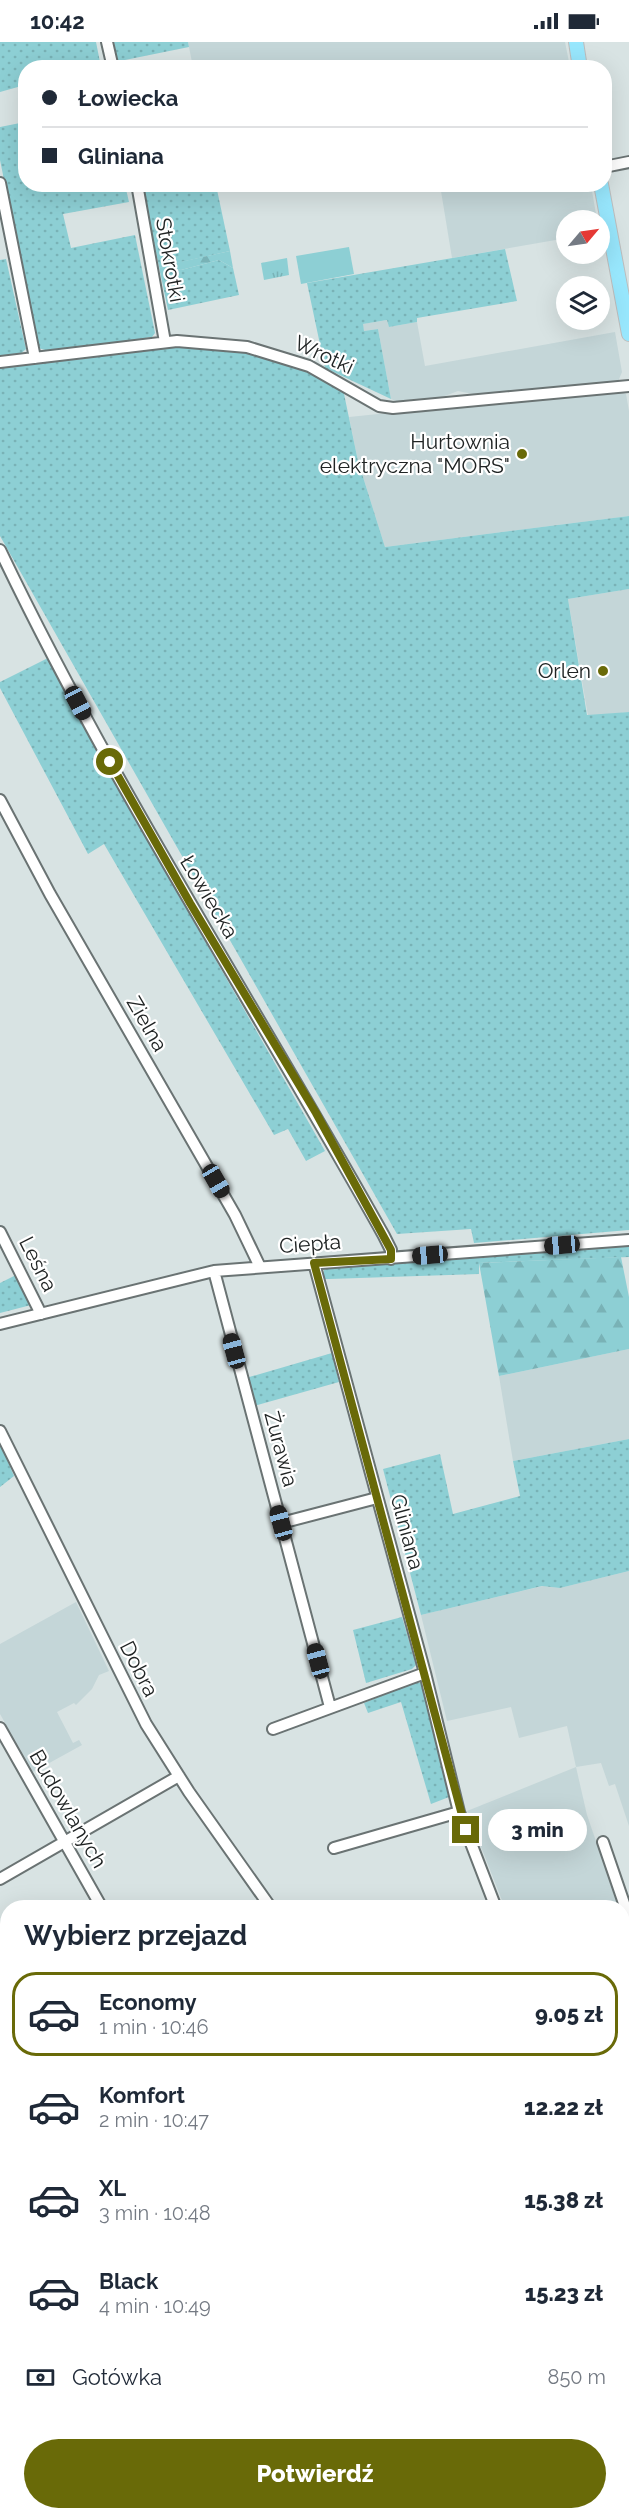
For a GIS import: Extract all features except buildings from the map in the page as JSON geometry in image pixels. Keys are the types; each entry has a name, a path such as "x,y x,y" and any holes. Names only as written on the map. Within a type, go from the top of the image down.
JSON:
{"main road":[{"path":"576,42 579,60"},
{"path":"603,192 629,334"}],"street":[{"path":"107,42 111,60"},
{"path":"612,165 629,162"},
{"path":"0,183 35,358"},
{"name":"Stokrotki","path":"138,192 165,342"},
{"name":"Wrotki","path":"0,362 165,342 206,342 273,353 309,366 379,406 393,408 629,386"},
{"name":"Łowiecka","path":"0,550 99,742 179,885 316,1113 384,1236 391,1250 391,1259"},
{"name":"Zielna","path":"0,800 50,894 229,1204 260,1267"},
{"name":"Leśna","path":"0,1232 41,1314"},
{"name":"Ciepła","path":"0,1324 214,1271 629,1240"},
{"name":"Gliniana","path":"314,1263 425,1673 459,1812 493,1900"},
{"name":"Żurawia","path":"214,1271 330,1707"},
{"name":"Dobra","path":"0,1431 115,1666 179,1776 265,1900"},
{"path":"281,1523 377,1498"},
{"path":"273,1730 425,1673"},
{"name":"Budowlanych","path":"0,1728 98,1900"},
{"path":"0,1879 179,1776"},
{"path":"334,1848 459,1812"},
{"path":"603,1842 623,1900"}],"shaded area":[{"path":"188,42 565,42 569,60 192,60"},
{"path":"441,192 592,192 595,210 556,210 556,240 452,258"},
{"path":"388,320 389,327 417,322 425,366 615,332 622,372 617,384 483,396 458,391 434,400 401,403 391,399 378,329 364,331 362,324"},
{"path":"613,390 626,394 629,411 629,516 385,547 358,461 349,417"},
{"path":"629,589 629,712 588,716 568,599"},
{"path":"629,1349 629,1439 513,1461 499,1376"},
{"path":"629,1571 629,1826 615,1784 609,1786 601,1763 576,1767 567,1726 519,1738 511,1707 447,1721 421,1615 543,1586 560,1588"},
{"path":"76,1602 109,1671 99,1675 92,1689 76,1705 74,1703 57,1712 73,1743 79,1740 82,1745 33,1772 0,1714 0,1644"},
{"path":"576,1767 587,1815 616,1900 502,1900 467,1811"}],"green space":[{"path":"0,42 96,42 100,60 18,60 18,87 0,92"},
{"path":"114,42 188,42 189,47 117,60"},
{"path":"18,123 18,192 127,192 129,202 63,214 71,248 135,235 155,333 152,337 53,352 38,348 0,160 0,127"},
{"path":"143,192 217,192 230,251 159,267"},
{"path":"349,247 354,274 301,284 296,256"},
{"path":"505,249 517,301 417,318 417,322 389,327 387,320 363,324 364,331 378,329 391,399 325,368 307,283"},
{"path":"230,251 233,268 219,260 181,270 157,267"},
{"path":"287,258 289,275 264,280 261,263"},
{"path":"6,259 26,349 19,355 0,358 0,260"},
{"path":"219,260 233,268 239,295 168,310 159,267 181,270"},
{"path":"184,344 259,352 313,372 343,389 358,461 385,547 629,516 629,589 568,599 587,715 629,712 629,1230 474,1243 471,1229 397,1234 0,536 0,367 82,359"},
{"path":"48,658 146,838 325,1151 306,1161 288,1129 274,1135 104,844 88,854 0,688 0,682"},
{"path":"629,1246 629,1257 479,1263 479,1274 323,1279 324,1270 331,1266"},
{"path":"621,1257 629,1297 629,1349 499,1376 479,1263"},
{"path":"16,1275 31,1305 0,1313 0,1283"},
{"path":"332,1353 339,1382 254,1406 246,1378"},
{"path":"629,1439 629,1571 560,1588 542,1586 421,1615 383,1469 440,1454 453,1514 520,1496 513,1461"},
{"path":"0,1443 14,1476 0,1487"},
{"path":"402,1617 416,1665 412,1669 366,1683 353,1630"},
{"path":"415,1682 421,1683 424,1689 449,1797 431,1804 401,1702 368,1713 364,1703"}],"place":[{"name":"Hurtownia elektryczna \"MORS\"","path":"522,454"},
{"name":"Orlen","path":"603,671"}],"route":[{"path":"110,762 153,840 316,1113 391,1250 391,1259 314,1263 425,1673 459,1812 466,1830"}]}
